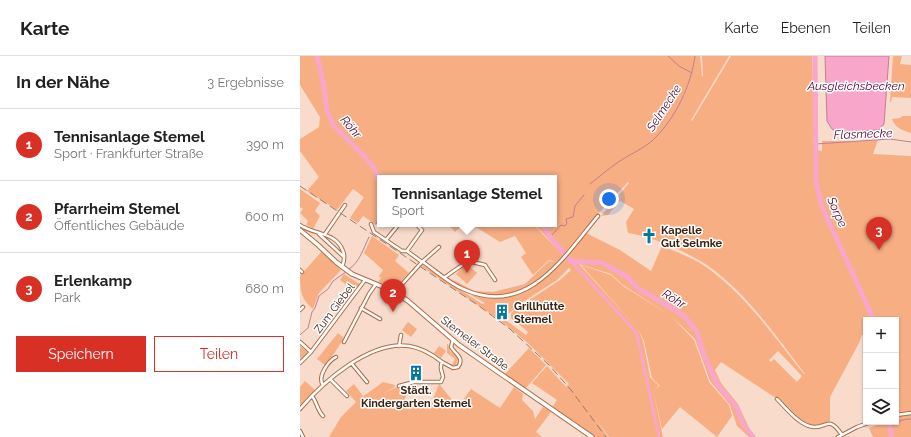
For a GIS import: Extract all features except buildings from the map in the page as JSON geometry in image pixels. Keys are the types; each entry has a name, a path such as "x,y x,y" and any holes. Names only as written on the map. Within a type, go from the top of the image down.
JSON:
{"main road":[{"name":"Stemeler Straße","path":"300,230 342,267 352,274 395,292 408,301 453,340 592,437"}],"street":[{"path":"325,234 345,205"},
{"path":"371,224 374,232 402,251 407,251 463,289 493,298 510,296 527,290 541,281 598,216"},
{"path":"300,225 306,229 325,234 337,241 343,251 344,257 342,267"},
{"path":"386,240 397,227"},
{"path":"407,251 422,230 419,227"},
{"path":"319,233 344,257"},
{"path":"395,292 422,262 439,247"},
{"path":"444,277 468,261 485,265 495,280"},
{"name":"Zum Giebel","path":"300,363 311,352 365,280"},
{"path":"344,342 376,284"},
{"path":"300,310 303,307"},
{"path":"362,308 380,319"},
{"path":"399,346 401,335"},
{"path":"300,409 323,385 352,364 386,347 408,346 423,350 453,368 458,367 460,364 460,358 451,347 453,340"},
{"path":"300,342 311,352"},
{"path":"323,385 321,382 321,377 332,359 336,357"},
{"path":"399,386 414,382 441,382 444,377 440,366 442,362"},
{"path":"352,364 367,382"},
{"path":"330,380 348,396"},
{"path":"312,396 316,401 319,412 323,416"},
{"path":"777,400 808,426 816,427 829,423 833,424 842,435"},
{"path":"899,415 911,413"},
{"path":"838,437 864,425"},
{"path":"300,431 303,437"}],"shaded area":[{"path":"300,56 700,56 702,77 702,56 729,56 691,120 692,121 731,56 812,56 816,182 821,208 872,317 863,317 863,335 830,397 830,421 817,426 809,424 799,418 785,404 721,362 715,370 721,383 738,404 750,430 756,437 749,437 737,426 730,405 710,381 695,339 671,316 623,285 611,274 579,264 638,329 643,341 650,377 659,386 653,390 663,437 609,437 595,418 608,437 596,437 552,408 557,400 532,383 547,366 566,387 569,384 529,344 501,321 421,266 423,265 482,304 485,303 473,296 452,279 474,291 493,292 525,284 549,261 556,262 549,260 533,275 521,257 526,253 515,236 500,242 476,227 536,227 564,256 586,233 620,250 651,271 662,246 685,255 706,267 734,290 759,317 805,374 772,330 748,302 722,276 707,265 678,249 654,239 628,233 626,222 634,209 620,201 608,215 601,216 629,183 628,182 596,216 564,255 537,227 557,227 557,175 377,175 377,223 376,225 363,216 358,223 350,218 364,197 353,189 337,210 307,191 319,177 300,151 300,139 319,127 320,117 300,85","holes":["569,268 571,270 560,280 514,310 511,314 511,318 528,332 526,335 503,318 523,302 557,280","778,351 802,376 797,382 774,359 771,362 769,360"]},
{"path":"893,56 902,56 900,64 911,65 911,98 892,97 890,102"},
{"path":"903,116 911,116 911,133 897,127 893,122 892,119"},
{"path":"878,140 873,154 911,156 911,411 899,413 899,317 873,317 823,207 817,182 817,150 822,151 822,141 849,142"},
{"path":"300,189 320,203 315,211 320,216 313,229 306,225 308,221 300,213 303,209 300,207"},
{"path":"451,227 461,227 455,232"},
{"path":"372,236 399,255 395,261 409,273 394,288 378,282 381,278 379,276 383,270 364,253"},
{"path":"322,251 341,270 319,293 313,309 306,302 302,294 300,276"},
{"path":"466,263 477,273 467,284 456,274"},
{"path":"581,265 611,275 623,286 671,316 694,340 709,382 729,405 732,416 717,437 680,407 662,429 653,390 660,386 652,378 644,341 638,329"},
{"path":"344,274 361,285 356,292 340,280"},
{"path":"408,322 417,329 411,337 402,330"},
{"path":"338,333 344,338 326,366 317,359"},
{"path":"447,344 450,351 458,358 455,366 452,365 455,359 447,353"},
{"path":"300,346 309,353 302,360 300,358"},
{"path":"439,346 446,351 441,358 434,353"},
{"path":"529,348 546,365 525,389 504,375"},
{"path":"305,381 315,390 300,406 300,387"},
{"path":"383,382 395,385 395,387 384,393 397,387 407,386 408,388 404,403 430,407 439,384 458,407 471,389 500,408 514,387 523,394 522,400 533,411 535,419 543,407 551,412 536,432 542,437 329,437 341,417 356,402 346,391 354,384 363,396 358,400"},
{"path":"911,414 911,437 892,437 891,425 899,425 899,416"},
{"path":"878,425 889,425 891,437 873,437 869,428"}],"water":[{"name":"Ausgleichsbecken","path":"825,56 889,56 884,124 879,130 838,132 832,129 827,121"}],"waterway":[{"name":"Röhr","path":"317,56 324,87 327,111 334,126 363,155 373,167 377,175"},
{"path":"668,56 679,66 692,73"},
{"name":"Selmecke","path":"590,184 617,163 649,143 661,132 675,112 686,90 695,56"},
{"name":"Sorpe","path":"815,56 816,182 822,207 873,317"},
{"name":"Flasmecke","path":"816,144 890,139 911,142"},
{"name":"Selmecke","path":"550,237 561,225 565,226 567,223 566,219 573,217 575,206 584,195"},
{"name":"Röhr","path":"545,227 550,237 571,261 602,263 626,276 639,289 685,317 697,332 704,355 717,384 737,408 743,424 753,437"},
{"path":"348,270 356,263 369,237"},
{"path":"571,261 637,335 659,437"},
{"path":"300,335 308,328 312,312 319,296 328,289 333,281 346,272"},
{"path":"890,428 899,421 911,419"},
{"name":"Sorpe","path":"890,425 891,437"}],"railway":[{"path":"300,186 479,306 510,329 549,365 571,390 606,437"}],"place":[{"name":"Kapelle Gut Selmke","path":"649,236"},
{"name":"Erlenkamp","path":"879,250"},
{"name":"Tennisanlage Stemel","path":"467,273"},
{"name":"Pfarrheim Stemel","path":"393,312"},
{"name":"Grillhütte Stemel","path":"502,312"},
{"name":"Städt. Kindergarten Stemel","path":"416,373"}]}
